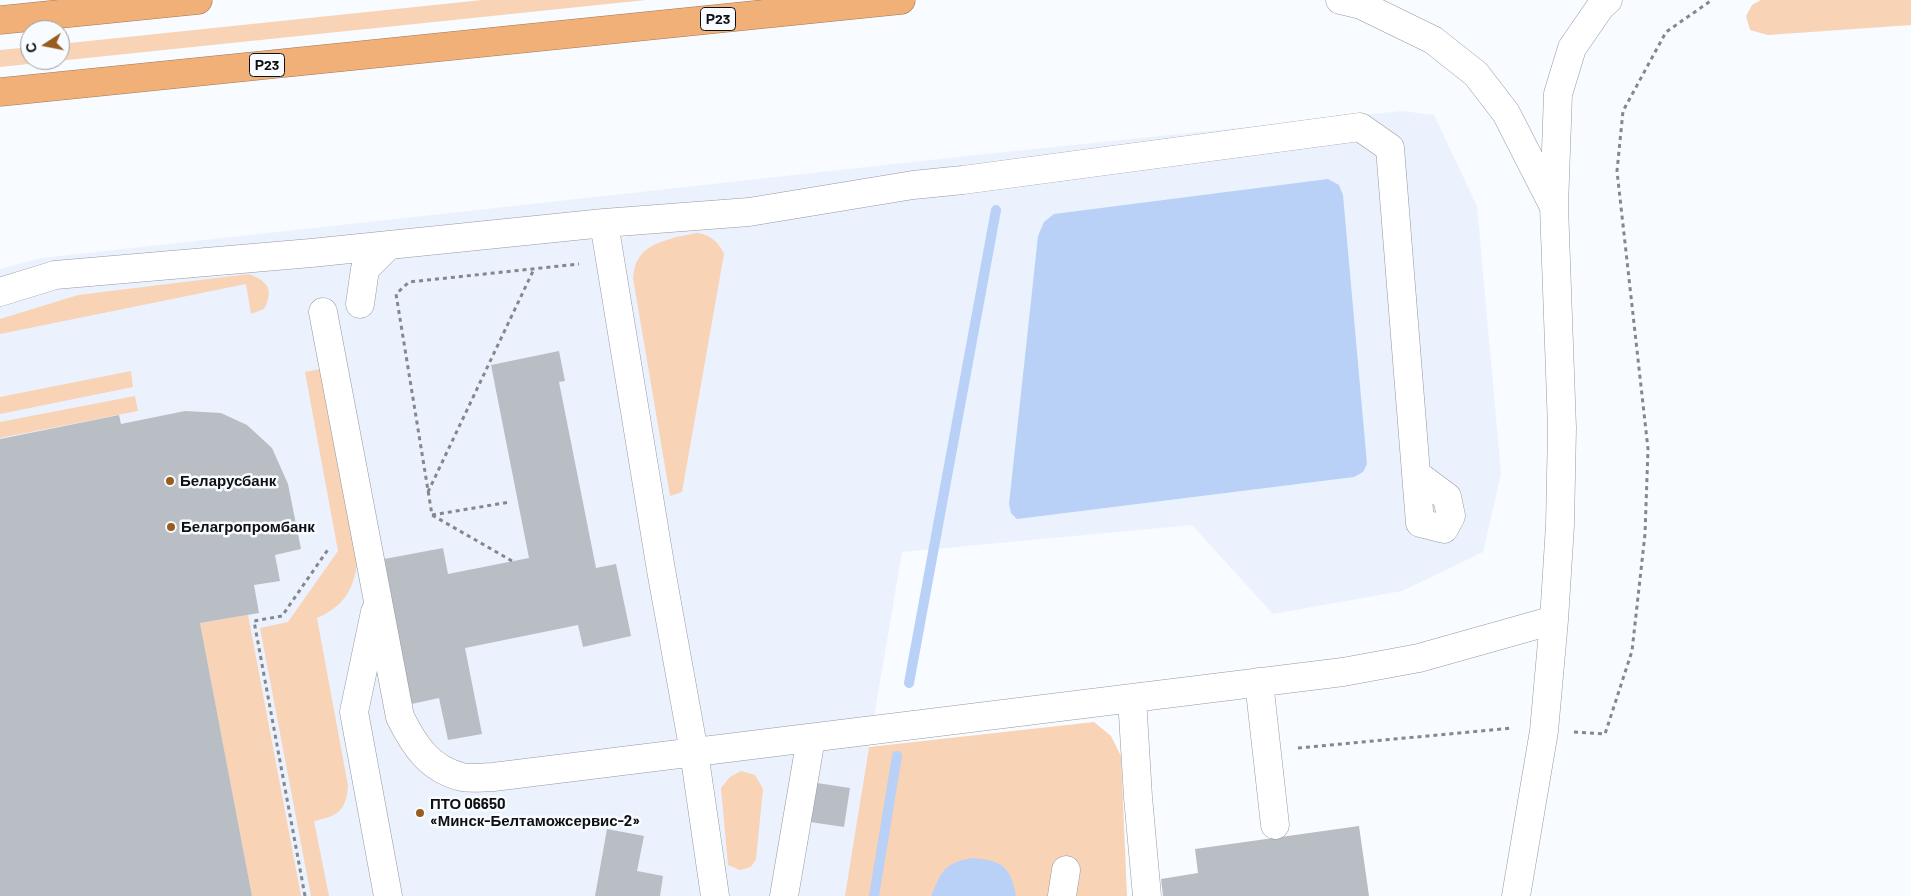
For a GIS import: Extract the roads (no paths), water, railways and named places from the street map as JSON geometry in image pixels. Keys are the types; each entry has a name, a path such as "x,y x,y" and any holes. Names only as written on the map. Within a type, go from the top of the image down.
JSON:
{"highway":[{"path":"0,20 198,0"},
{"name":"Р23","path":"0,92 901,0"}],"lane":[{"path":"1340,0 1361,5 1433,40 1476,74 1506,113 1554,206"},
{"path":"1516,896 1544,731 1560,525 1562,428 1554,206 1558,94 1572,48 1601,6 1608,0"},
{"path":"0,292 55,274 388,246 604,223 749,212 913,185 1360,127 1390,148 1416,474"},
{"path":"604,223 663,580 694,752 715,896"},
{"path":"360,304 365,269 388,246"},
{"path":"322,312 400,717 413,743 435,766 463,777 493,777 1343,672 1419,658 1554,620"},
{"path":"378,599 354,712 388,896"},
{"path":"1259,682 1275,825"},
{"path":"1132,698 1147,896"},
{"path":"784,896 811,738"},
{"path":"1062,896 1066,870"}],"water":[{"path":"1328,179 1339,185 1343,195 1367,464 1363,472 1354,477 1017,519 1011,513 1009,504 1038,236 1044,222 1054,214"},
{"path":"972,858 990,861 1003,866 1008,871 1016,896 931,896 945,869 955,863"}],"waterway":[{"path":"909,683 996,210"},
{"path":"874,896 897,756"}],"place":[{"name":"Беларусбанк","path":"170,481"},
{"name":"Белагропромбанк","path":"171,527"},
{"name":"ПТО 06650 «Минск-Белтаможсервис-2»","path":"420,813"}]}
